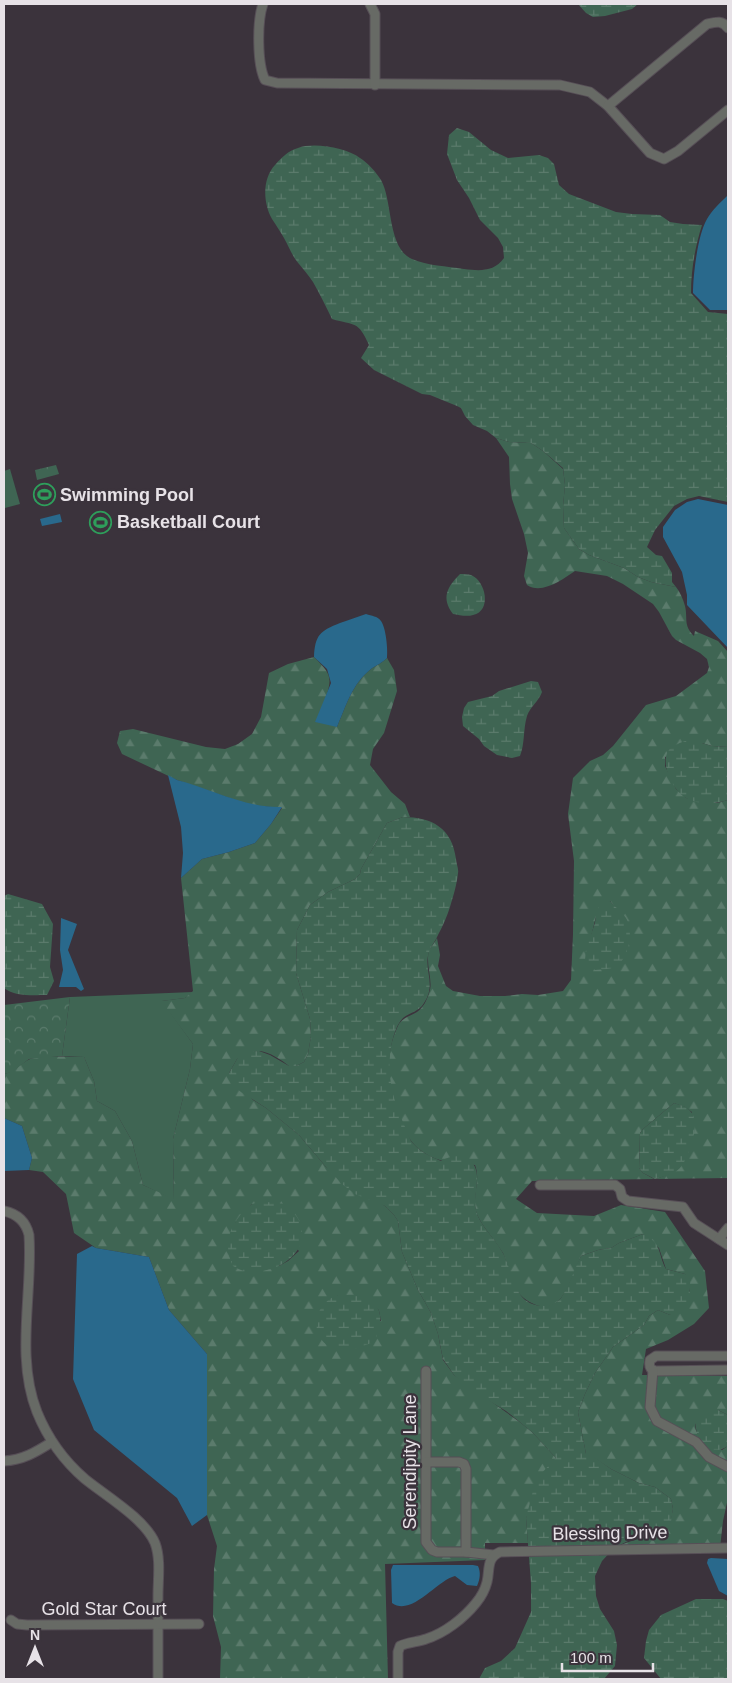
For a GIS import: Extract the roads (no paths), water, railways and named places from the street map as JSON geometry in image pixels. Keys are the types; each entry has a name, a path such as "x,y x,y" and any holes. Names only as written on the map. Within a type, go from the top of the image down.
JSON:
{"street":[{"path":"263,4 259,19 260,71 265,80 278,83 560,85 590,92 608,106 650,153 664,159 678,151 728,110"},
{"path":"370,4 374,14 375,85"},
{"path":"608,106 707,24 718,21 724,23 728,28"},
{"path":"540,1184 615,1184 620,1189 622,1197 628,1201 683,1207 694,1223 728,1245"},
{"path":"4,1211 22,1220 29,1235 26,1356 27,1372 35,1406 52,1442 73,1468 139,1521 152,1536 158,1564 158,1679"},
{"path":"719,1239 728,1228"},
{"path":"728,1356 653,1357 649,1362 650,1368 653,1370 650,1407 657,1420 696,1442 709,1457 728,1467"},
{"path":"653,1370 728,1370"},
{"name":"Serendipity Lane","path":"426,1371 426,1542 432,1550"},
{"path":"4,1460 30,1455 52,1442"},
{"path":"426,1462 459,1462 464,1464 466,1469 466,1552"},
{"name":"Blessing Drive","path":"432,1550 437,1552 466,1552 494,1555 506,1551 728,1548"},
{"path":"398,1679 398,1652 400,1646 439,1634 472,1608 484,1591 489,1564 494,1555"},
{"name":"Gold Star Court","path":"11,1620 17,1624 26,1625 199,1624"}],"water":[{"path":"728,195 728,310 710,310 693,293 697,254 701,234 707,219"},
{"name":"Swimming Pool","path":"54,489 56,497 35,502 33,493"},
{"path":"698,499 728,505 728,648 687,605 682,572 663,537 663,527 675,510 687,502"},
{"name":"Swimming Pool","path":"60,514 62,522 42,526 40,519"},
{"path":"366,614 378,618 383,624 387,658 371,669 359,681 350,696 337,727 315,722 331,683 327,669 314,657 317,639 323,631"},
{"path":"168,775 177,780 242,801 282,807 255,843 202,859 181,878 183,853 181,827"},
{"path":"61,918 77,924 68,950 84,989 81,991 76,987 59,987 63,970 60,950"},
{"path":"4,1118 22,1126 32,1158 29,1170 4,1171"},
{"path":"92,1246 149,1257 169,1310 207,1354 207,1515 192,1526 177,1498 94,1430 73,1379 77,1254"},
{"path":"708,1559 728,1559 728,1596 719,1591 707,1563"},
{"path":"393,1565 473,1565 478,1566 480,1571 477,1586 467,1585 455,1576 440,1584 416,1602 400,1606 392,1603 391,1570"}],"place":[{"name":"Swimming Pool","path":"44,495"},
{"name":"Basketball Court","path":"101,522"}]}
